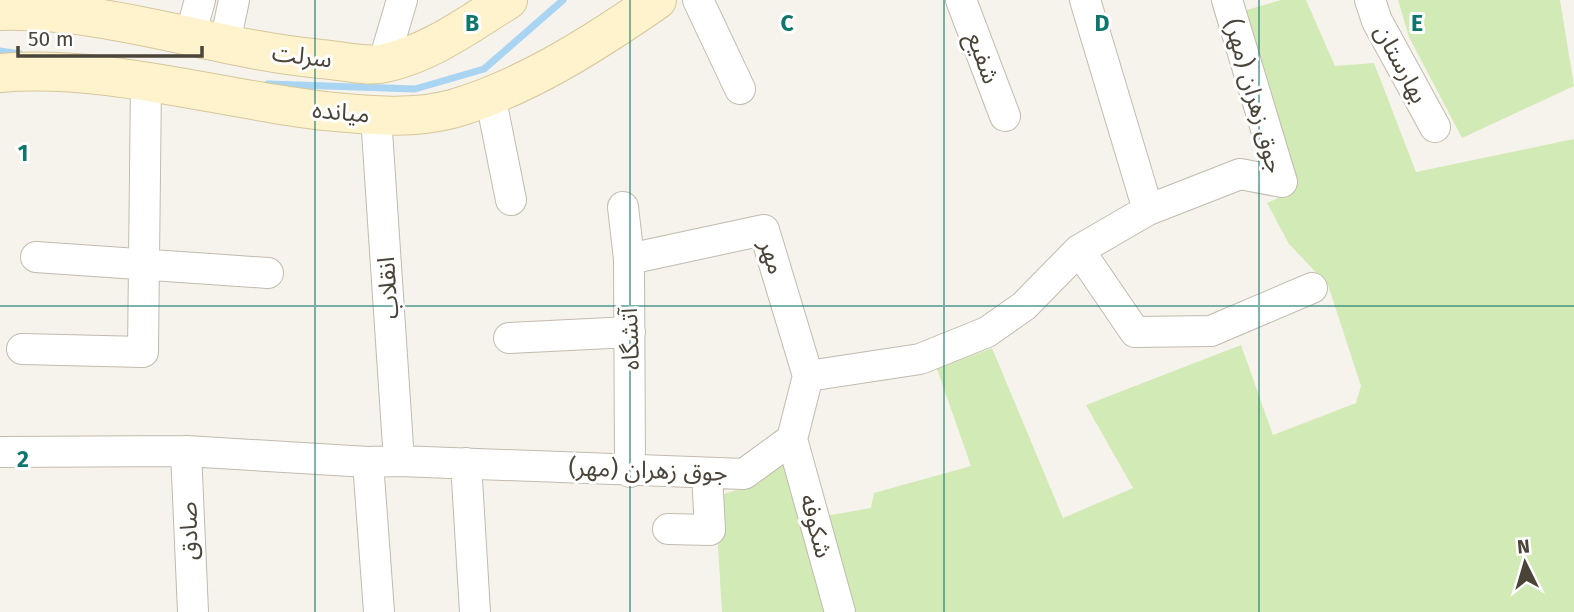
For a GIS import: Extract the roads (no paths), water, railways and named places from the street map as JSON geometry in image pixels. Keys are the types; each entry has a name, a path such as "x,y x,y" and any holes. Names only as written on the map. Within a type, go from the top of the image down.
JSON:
{"street":[{"path":"205,26 234,0"},
{"path":"383,64 402,0"},
{"name":"سرلت","path":"0,11 81,8 144,25 205,26 275,54 383,64 433,46 508,0"},
{"name":"میانده","path":"0,73 33,70 146,82 266,104 376,116 450,110 524,82 657,0"},
{"path":"698,0 740,89"},
{"name":"شفیع","path":"961,0 1005,116"},
{"path":"1085,0 1147,210"},
{"name":"جوق زهران (مهر)","path":"808,376 920,359 987,332 1024,306 1079,250 1147,210 1240,174 1282,182 1227,0"},
{"name":"بهارستان","path":"1370,0 1377,22 1435,127"},
{"path":"22,349 143,352 146,82"},
{"path":"490,95 512,200"},
{"name":"انقلاب","path":"376,116 399,461"},
{"name":"آتشگاه","path":"623,207 629,259 630,472"},
{"name":"مهر","path":"629,259 764,230 808,376"},
{"path":"1079,250 1135,332 1211,331 1312,288"},
{"path":"36,257 268,273"},
{"path":"509,338 630,332"},
{"path":"792,439 808,376"},
{"name":"جوق زهران (مهر)","path":"0,452 186,451 368,462 466,463 630,472 744,474 792,439"},
{"name":"شکوفه","path":"792,439 840,612"},
{"name":"صادق","path":"186,451 193,612"},
{"path":"368,462 379,612"},
{"path":"466,463 475,612"},
{"path":"668,529 710,530 707,473"}],"waterway":[{"path":"268,84 415,89 484,69 563,0"},
{"path":"0,51 20,54"}]}
